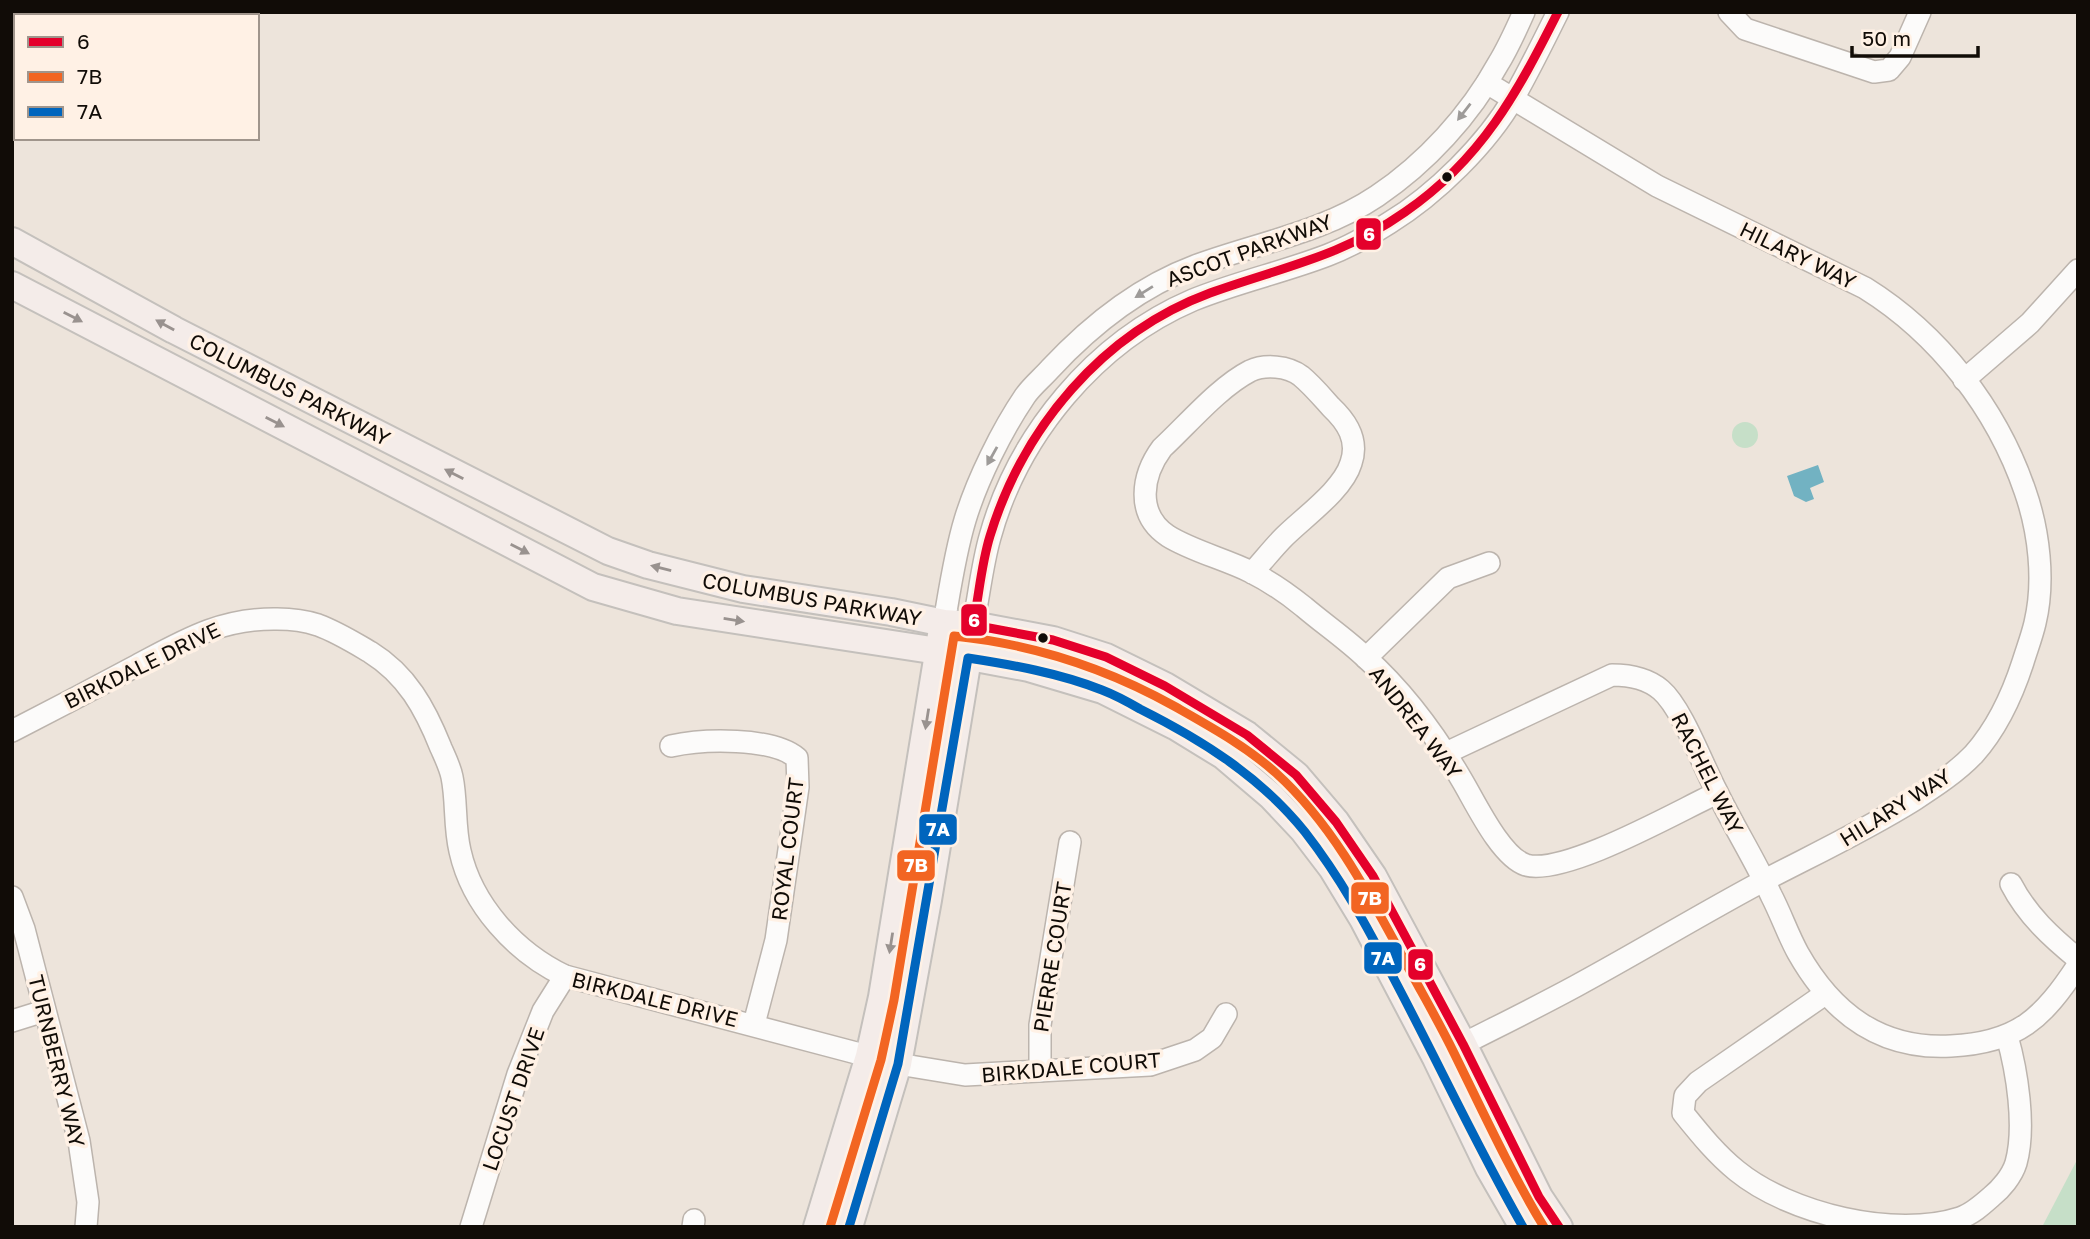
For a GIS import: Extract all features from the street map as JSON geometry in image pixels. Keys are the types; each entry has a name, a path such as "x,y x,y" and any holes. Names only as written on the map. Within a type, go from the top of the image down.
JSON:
{"main road":[{"name":"COLUMBUS PARKWAY","path":"12,241 174,330 608,551 648,565 743,589 1053,640 1106,657 1165,686 1247,736 1296,775 1336,822 1373,876 1463,1044 1539,1197 1559,1227"},
{"name":"COLUMBUS PARKWAY","path":"12,285 593,587 677,611 938,651 1029,668 1103,690 1175,726 1233,764 1271,796 1303,830 1332,868 1363,919 1436,1058 1489,1168 1522,1227"},
{"name":"ASCOT PARKWAY","path":"817,1227 869,1056 882,996 944,623"},
{"name":"ASCOT PARKWAY","path":"849,1227 898,1064 973,625"}],"street":[{"name":"ASCOT PARKWAY","path":"944,623 955,558 966,518 986,466 1026,395 1079,338 1107,315 1160,282 1195,266 1283,240 1318,226 1376,197 1409,173 1434,148 1487,83 1524,12"},
{"name":"ASCOT PARKWAY","path":"973,625 990,537 1010,482 1059,403 1101,358 1159,317 1191,301 1234,284 1329,254 1391,222 1425,197 1462,163 1513,99 1558,12"},
{"path":"1729,12 1745,29 1874,72 1889,70 1900,57 1920,12"},
{"name":"HILARY WAY","path":"1436,1058 1575,986 1764,880 1877,823 1936,786 1973,755 2001,718 2014,691 2036,621 2040,569 2031,507 2001,435 1964,380 1920,328 1888,302 1834,272 1657,186 1487,83"},
{"path":"1964,380 2030,323 2078,270"},
{"name":"ANDREA WAY","path":"1252,573 1282,539 1344,479 1352,462 1351,433 1344,420 1301,376 1278,368 1251,371 1224,390 1155,456 1146,474 1144,487 1149,512 1167,536 1252,573 1294,599 1366,657 1446,753 1504,850 1525,864 1550,864 1582,856 1717,793"},
{"path":"1366,657 1448,578 1489,563"},
{"name":"BIRKDALE DRIVE","path":"12,732 181,642 222,624 253,618 316,624 386,663 414,692 429,717 452,776 459,849 465,869 476,892 505,932 522,950 565,976 898,1064"},
{"name":"RACHEL WAY","path":"1446,753 1612,675 1627,675 1653,684 1673,703 1764,880 1797,951 1825,994 1846,1015 1892,1040 1913,1045 1967,1045 2007,1036"},
{"name":"ROYAL COURT","path":"671,746 698,740 727,740 788,751 797,758 798,787 776,940 754,1024"},
{"name":"PIERRE COURT","path":"1040,1071 1040,1025 1070,842"},
{"path":"2011,884 2028,912 2078,959"},
{"name":"TURNBERRY WAY","path":"12,897 24,929 79,1141 88,1202 86,1227"},
{"path":"1825,994 1698,1082 1685,1096 1683,1113 1710,1147 1738,1172 1768,1192 1803,1207 1876,1224 1940,1223 1963,1217 1980,1207 2001,1188 2016,1164 2020,1129 2015,1070 2007,1036 2023,1028 2046,1009 2078,965"},
{"name":"LOCUST DRIVE","path":"471,1227 518,1074 543,1011 565,976"},
{"path":"12,1021 44,1011"},
{"name":"BIRKDALE COURT","path":"898,1064 965,1075 1150,1065 1174,1059 1213,1038 1226,1014"}],"green space":[{"path":"1745,422 1754,426 1758,435 1754,444 1745,448 1736,444 1732,435 1736,426"},
{"path":"2078,1158 2078,1227 2042,1227"}],"water":[{"path":"1818,465 1824,482 1810,488 1814,499 1806,502 1794,496 1787,476"}],"transit line":[{"name":"6","path":"1558,12 1528,70 1495,122 1456,170 1432,192 1381,227 1334,251 1210,293 1171,310 1102,359 1072,389 1023,458 1004,496 987,547 973,625 1053,640 1106,657 1165,686 1247,735 1296,775 1336,822 1373,876 1463,1044 1539,1197 1559,1227"},
{"name":"7B","path":"830,1227 881,1060 894,1000 954,636 1040,652 1122,680 1227,737 1264,763 1295,792 1330,834 1373,903 1441,1027 1508,1163 1544,1227"},
{"name":"7A","path":"849,1227 898,1064 968,658 1053,674 1117,696 1208,747 1250,777 1288,812 1330,866 1363,921 1523,1227"}]}
